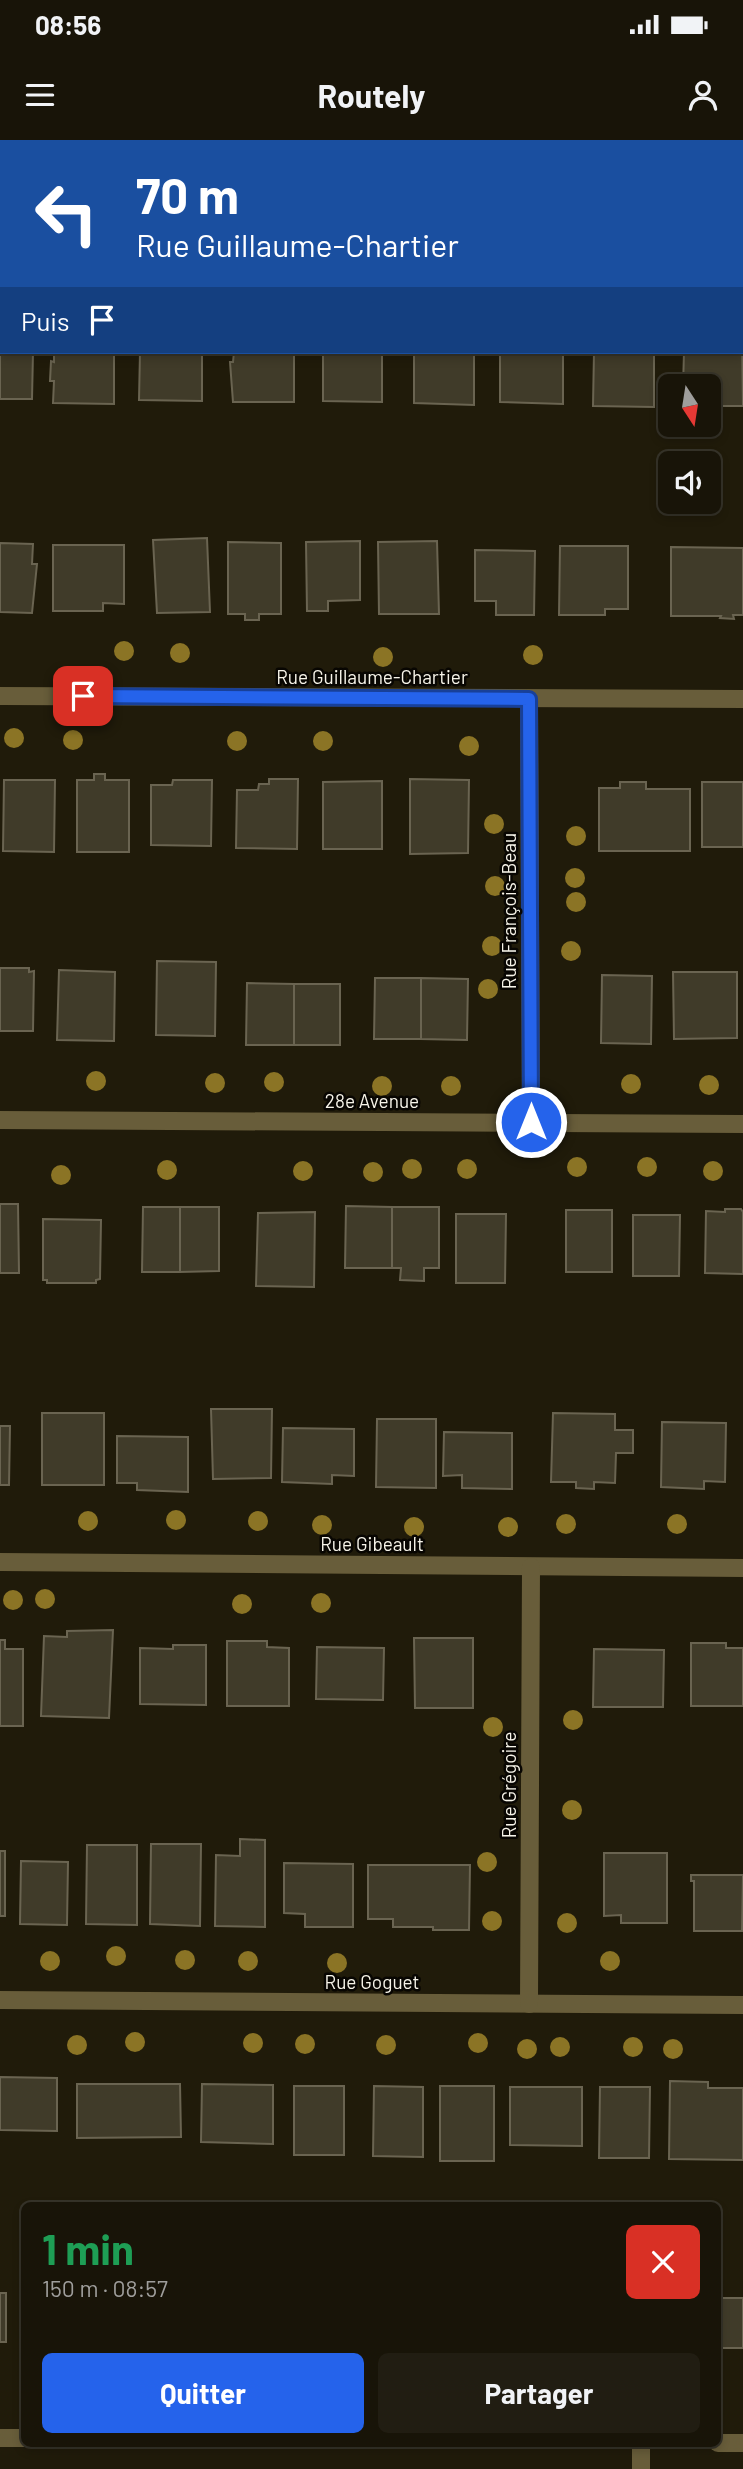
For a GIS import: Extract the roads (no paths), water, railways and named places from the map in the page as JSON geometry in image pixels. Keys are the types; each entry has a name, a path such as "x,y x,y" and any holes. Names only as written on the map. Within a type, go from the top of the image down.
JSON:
{"street":[{"name":"Rue Guillaume-Chartier","path":"0,696 743,699"},
{"name":"Rue François-Beau","path":"529,699 531,1122"},
{"name":"28e Avenue","path":"0,1120 743,1124"},
{"name":"Rue Gibeault","path":"0,1562 743,1568"},
{"name":"Rue Grégoire","path":"528,2004 531,1567"},
{"name":"Rue Goguet","path":"0,2000 743,2005"},
{"path":"0,2438 21,2438"},
{"path":"721,2443 743,2443"},
{"path":"641,2447 641,2469"}]}
